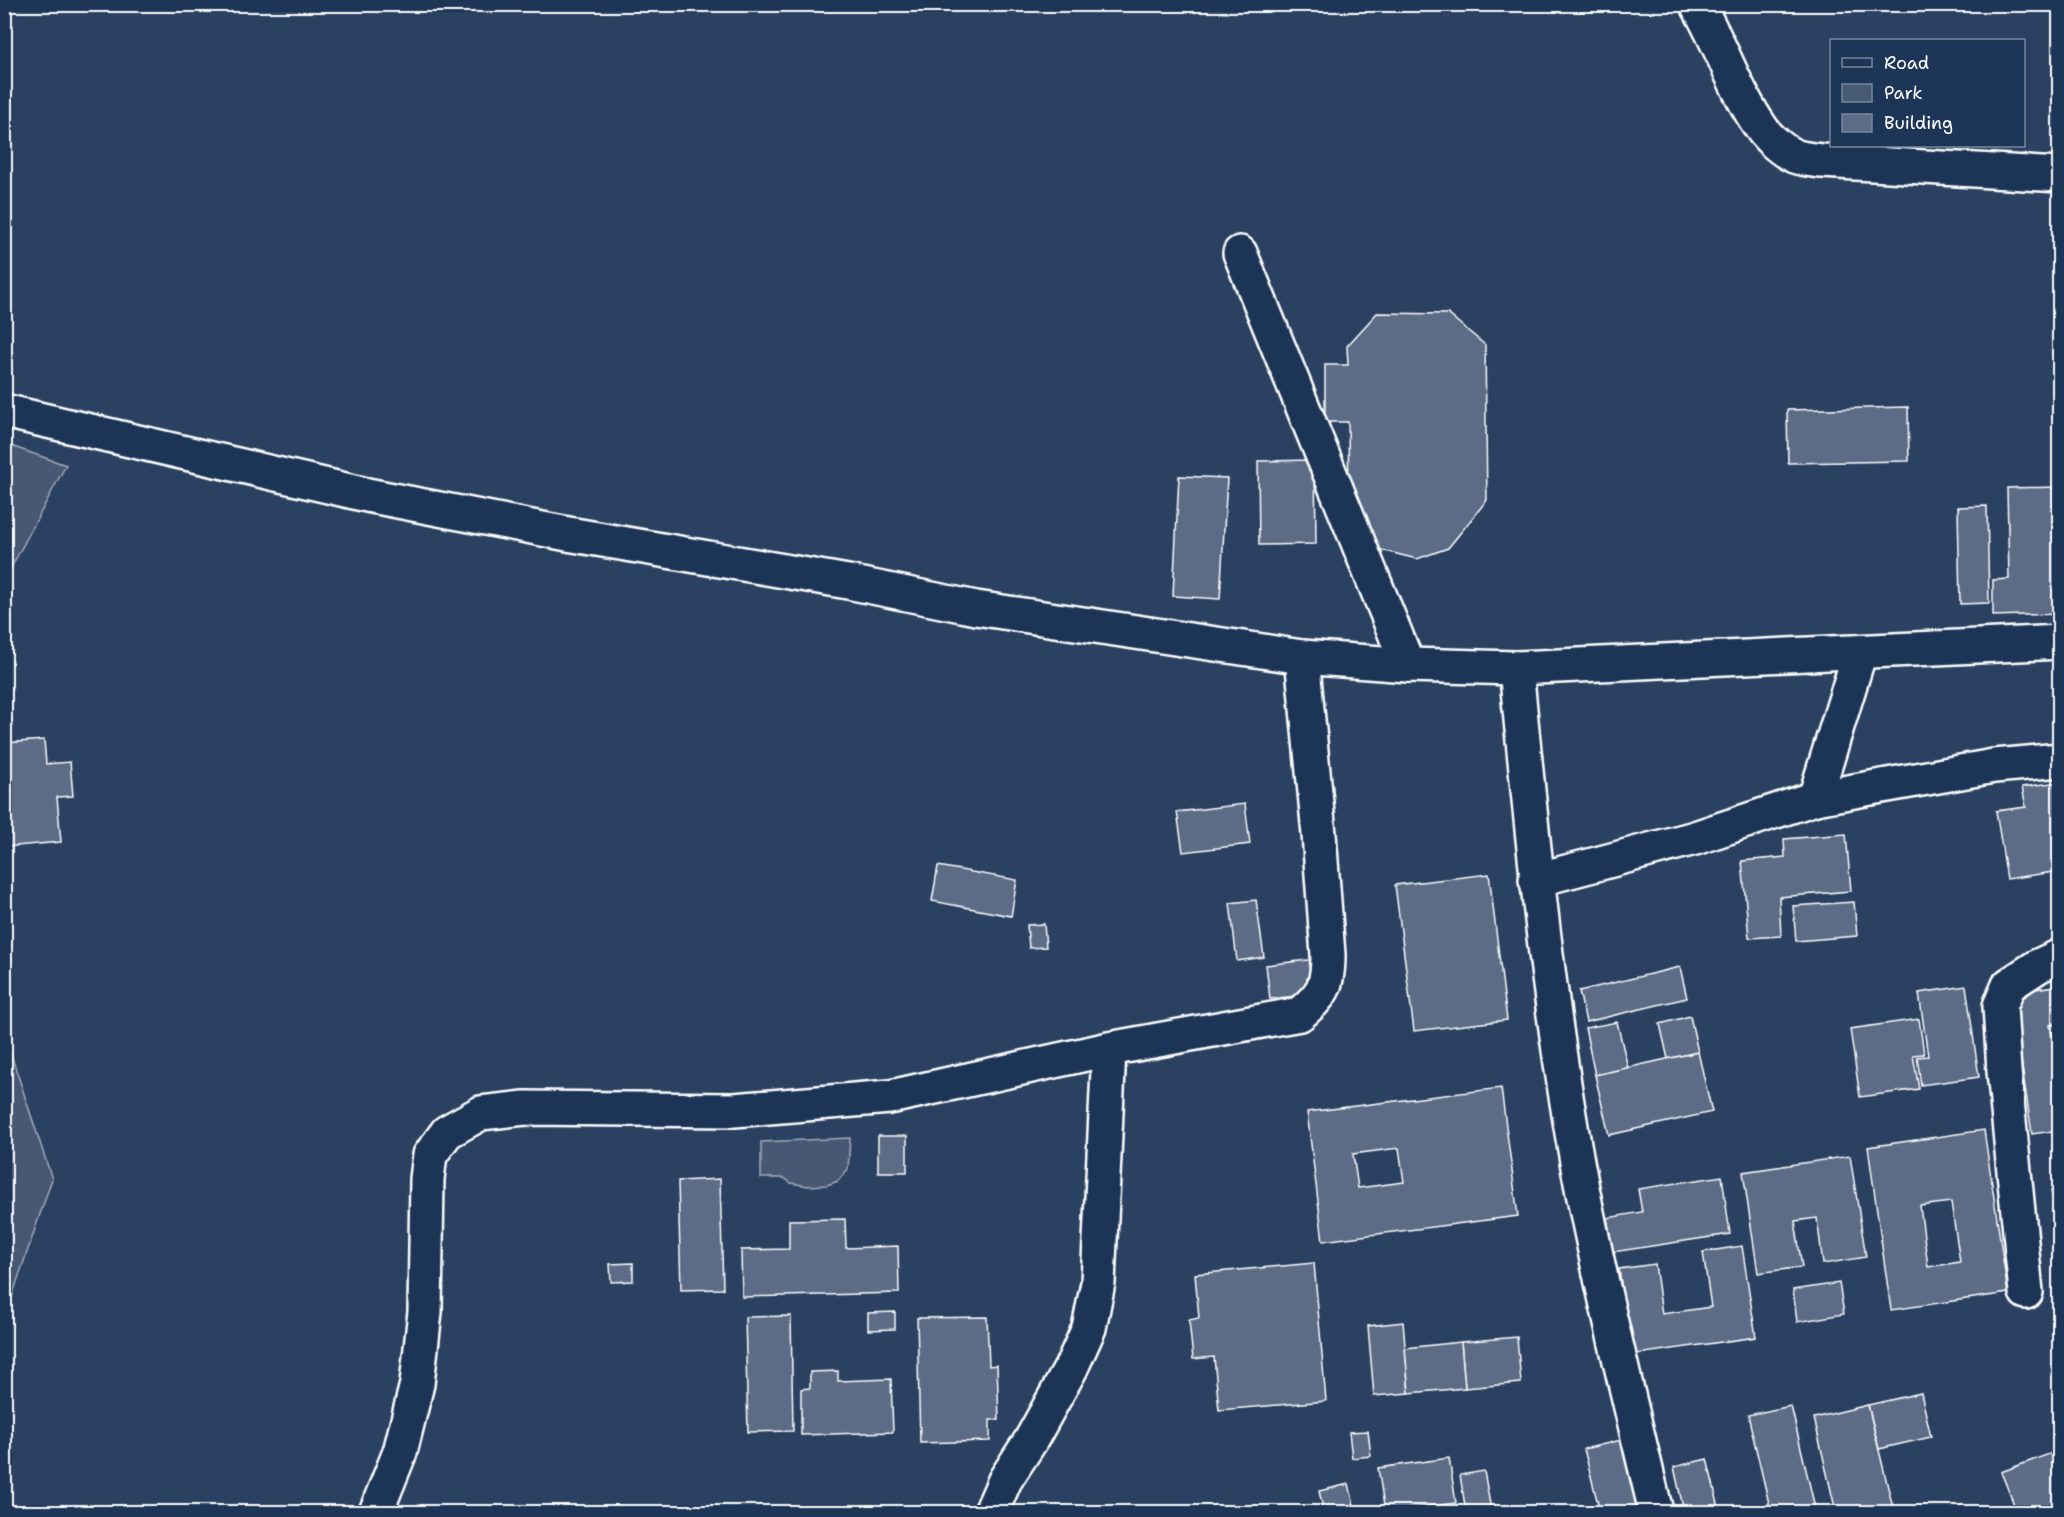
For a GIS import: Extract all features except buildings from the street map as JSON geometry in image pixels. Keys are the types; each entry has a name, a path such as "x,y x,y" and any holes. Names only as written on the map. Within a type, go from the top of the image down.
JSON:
{"street":[{"path":"1697,4 1763,131 1784,150 1796,157 1822,161 2060,175"},
{"path":"1240,253 1408,665"},
{"path":"4,411 367,495 556,531 848,582 976,608 1302,657 1408,665 1516,668 2060,642"},
{"path":"1815,798 1860,651"},
{"path":"376,1512 400,1452 417,1384 424,1312 427,1179 430,1155 447,1132 481,1113 525,1108 734,1110 890,1097 1109,1049 1300,1014 1322,993 1329,974 1319,834 1302,657"},
{"path":"1516,668 1536,880 1578,1167 1605,1297 1656,1512"},
{"path":"1536,880 1695,838 1815,798 1994,766 2060,760"},
{"path":"2026,1292 2004,1071 2000,1006 2009,985 2038,966 2060,956"},
{"path":"991,1512 1005,1480 1031,1440 1071,1368 1089,1328 1098,1283 1109,1049"}],"green space":[{"path":"4,444 66,465 5,579"},
{"path":"4,1033 52,1179 5,1317 4,1317"},
{"path":"850,1138 848,1169 838,1181 827,1185 808,1186 791,1183 784,1178 761,1178 761,1142"}]}
